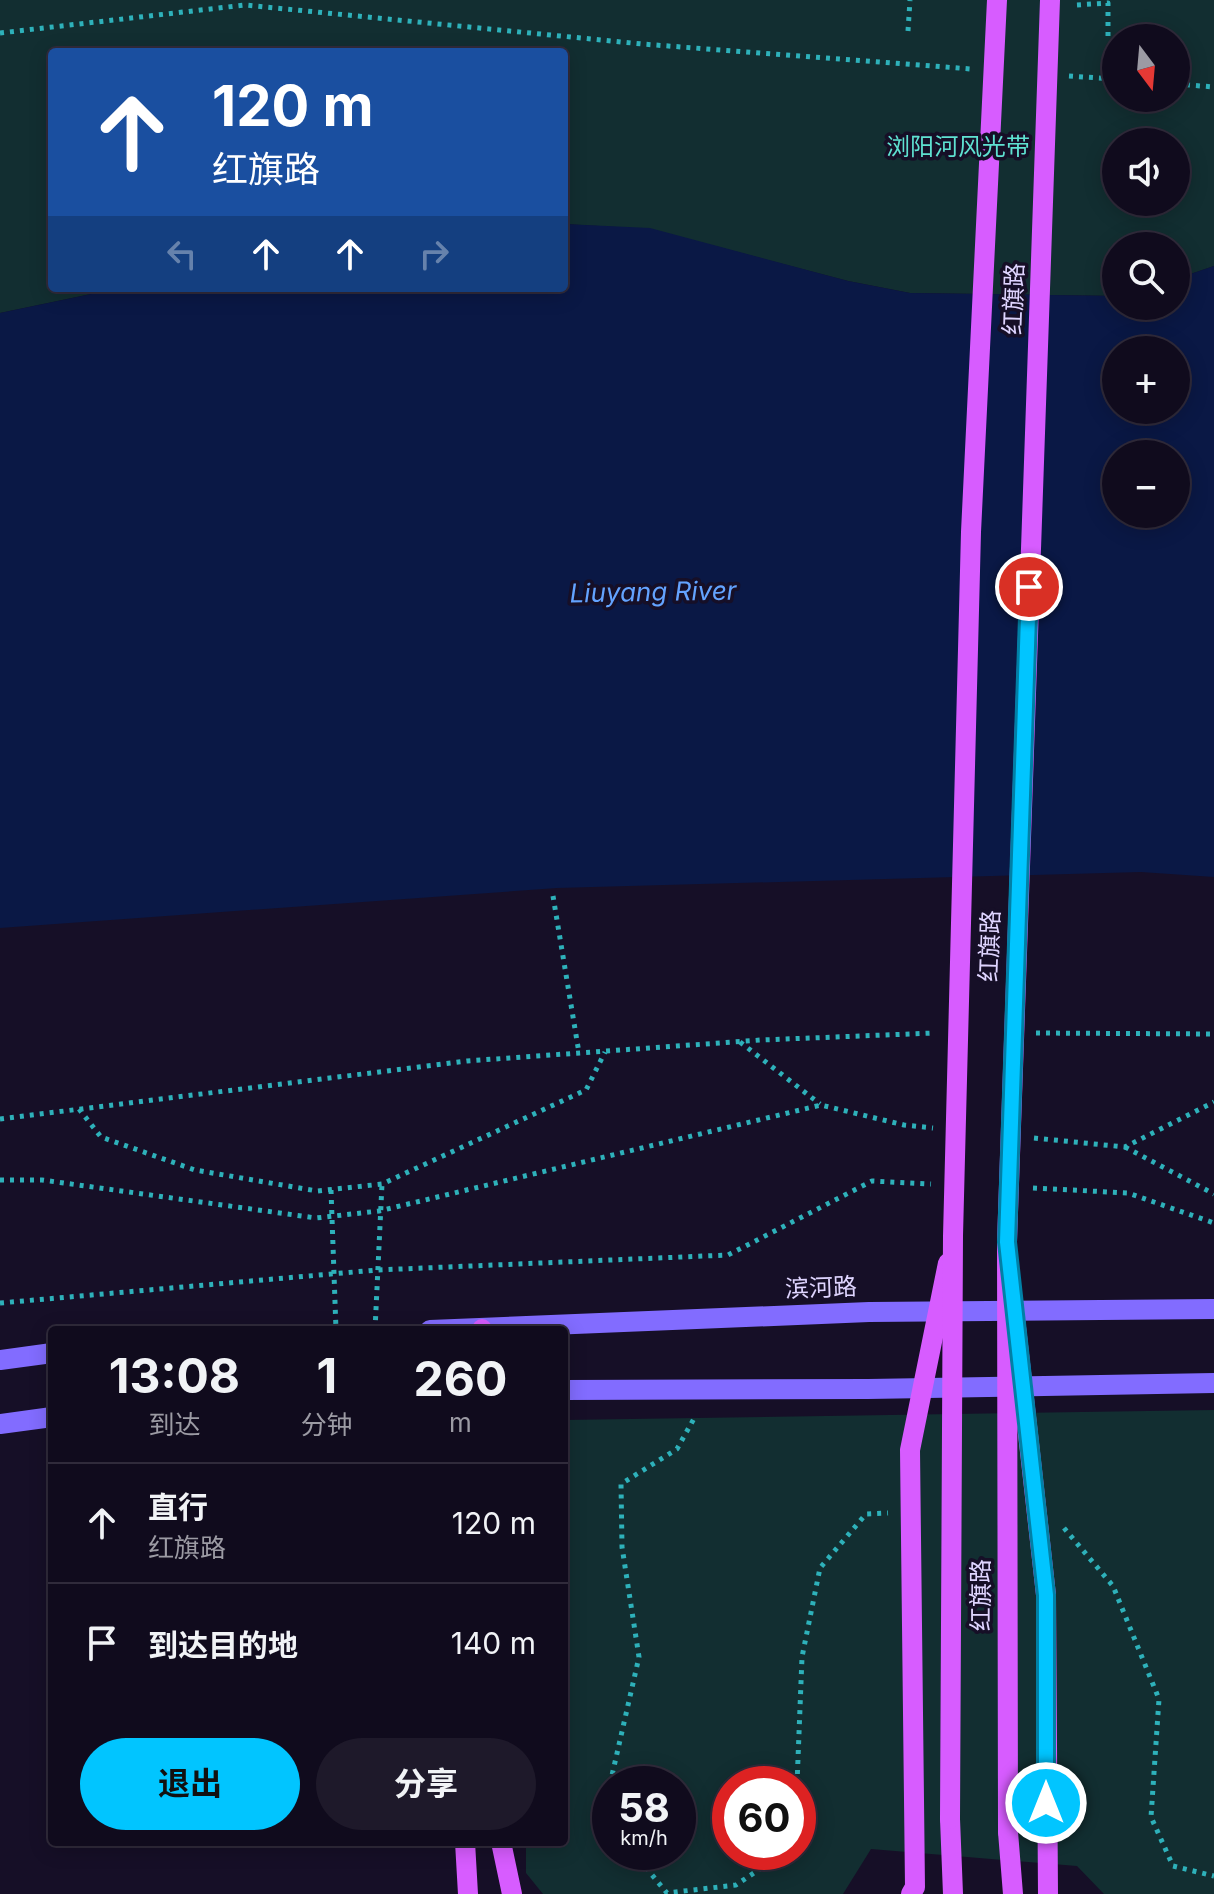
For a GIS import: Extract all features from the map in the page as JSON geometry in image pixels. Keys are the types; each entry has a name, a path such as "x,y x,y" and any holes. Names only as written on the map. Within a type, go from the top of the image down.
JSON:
{"main road":[{"name":"红旗路","path":"953,1894 950,1819 953,1236 971,532 997,0"},
{"name":"红旗路","path":"1013,1894 1008,1832 1007,1242 1050,0"},
{"path":"911,1894 915,1887 915,1795 910,1450 953,1236"},
{"path":"1007,1242 1046,1595 1048,1894"},
{"name":"滨河路","path":"568,1326 869,1312 1214,1309"},
{"path":"0,1360 48,1354"},
{"path":"568,1390 1214,1383"},
{"path":"0,1424 48,1418"},
{"path":"465,1846 468,1894"},
{"path":"502,1846 512,1894"}],"path":[{"path":"908,31 910,0"},
{"path":"1077,5 1108,3 1108,24"},
{"path":"0,33 245,5 642,44 974,69"},
{"path":"1053,75 1102,78"},
{"path":"1190,85 1214,87"},
{"path":"553,896 579,1053"},
{"path":"0,1119 467,1061 888,1033 950,1033"},
{"path":"1027,1033 1214,1034"},
{"path":"740,1042 821,1105 904,1125 935,1128"},
{"path":"79,1109 101,1137 195,1170 317,1191 331,1190 382,1184 586,1090 606,1051"},
{"path":"1125,1147 1214,1102"},
{"path":"0,1180 42,1180 316,1218 329,1217 379,1211 821,1105"},
{"path":"1030,1138 1125,1147 1214,1194"},
{"path":"0,1303 377,1270 728,1255 872,1181 932,1184"},
{"path":"375,1326 382,1184"},
{"path":"1023,1188 1128,1193 1214,1223"},
{"path":"331,1190 329,1217 336,1326"},
{"path":"614,1766 639,1657 622,1547 621,1484 677,1449 710,1389"},
{"path":"648,1870 667,1893 736,1885 758,1870"}],"green space":[{"name":"浏阳河风光带","path":"0,0 1214,0 1214,266 1190,274 1190,232 1102,232 1102,296 910,293 848,281 650,229 568,224 568,48 48,48 48,292 101,292 0,313"},
{"path":"1214,1410 1214,1894 1104,1894 1077,1866 871,1849 843,1894 543,1894 526,1873 526,1846 568,1846 568,1420"}],"water":[{"name":"Liuyang River","path":"568,224 650,228 848,281 910,293 1102,296 1102,320 1190,320 1190,274 1214,266 1214,877 1141,872 557,888 0,928 0,313 101,292 568,292"}],"route":[{"path":"1029,587 1007,1242 1046,1595 1046,1803"}]}
